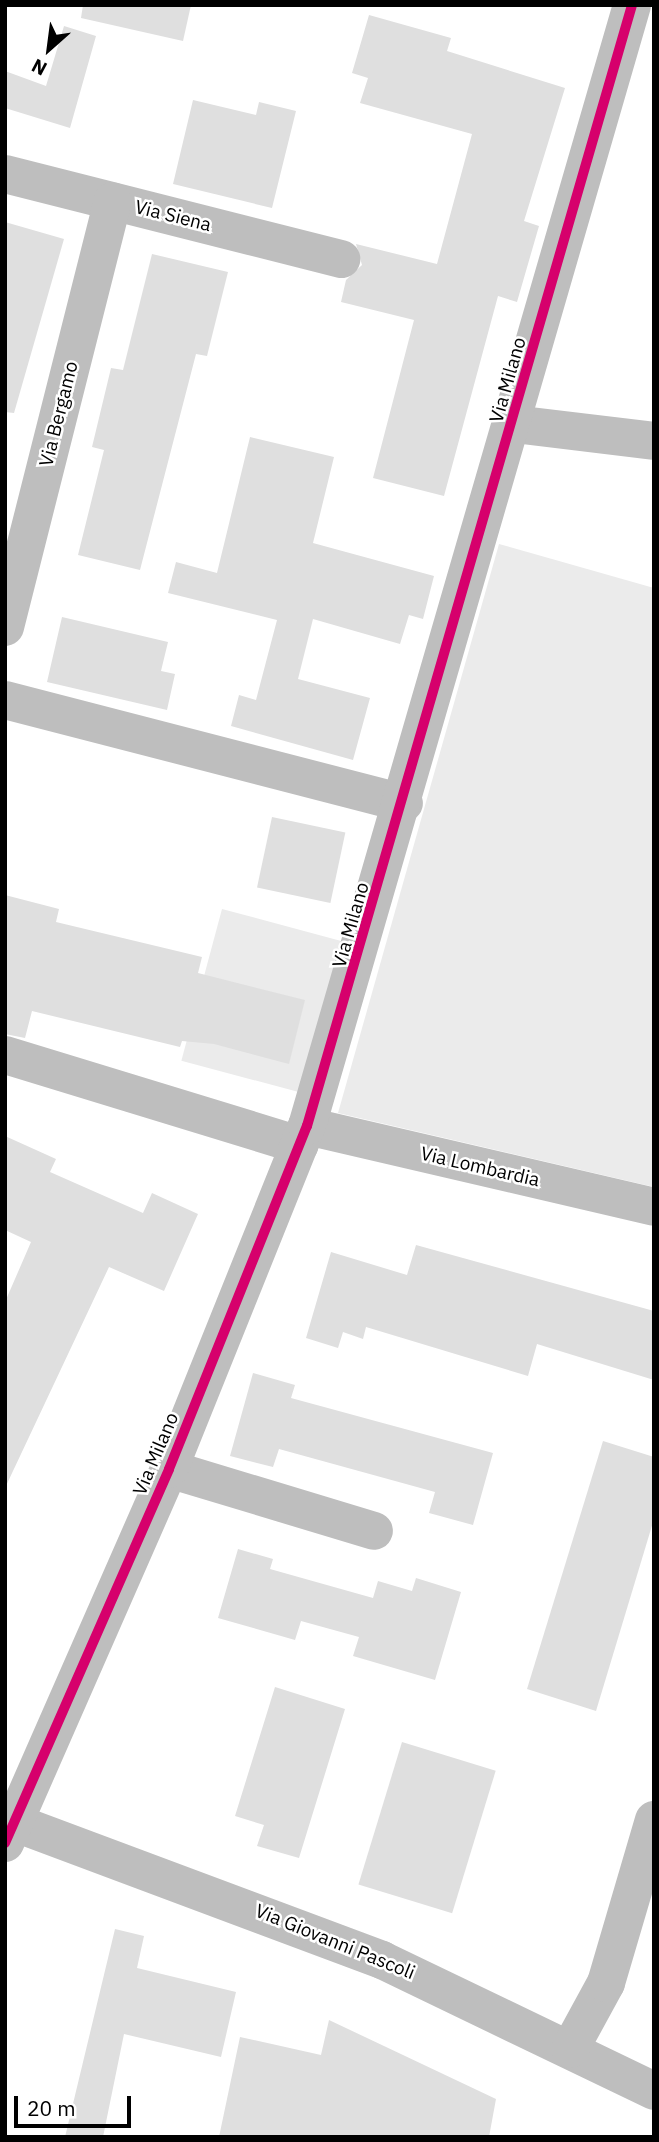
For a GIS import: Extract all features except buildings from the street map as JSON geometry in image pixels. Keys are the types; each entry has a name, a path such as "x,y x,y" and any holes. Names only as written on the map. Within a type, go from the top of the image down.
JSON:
{"street":[{"name":"Via Milano","path":"8,1828 169,1469 303,1136 404,803 632,5"},
{"name":"Via Siena","path":"5,174 341,259"},
{"name":"Via Bergamo","path":"5,628 113,201"},
{"path":"514,424 654,441"},
{"path":"5,700 404,803"},
{"name":"Via Lombardia","path":"5,1055 303,1136 654,1207"},
{"path":"169,1469 374,1531"},
{"path":"570,2049 604,1990 644,1876 654,1820"},
{"name":"Via Giovanni Pascoli","path":"8,1828 270,1914 453,1992 654,2091"}],"shaded area":[{"path":"499,544 654,588 654,1187 338,1113"},
{"path":"222,909 349,943 308,1095 181,1061"}],"cycle path":[{"path":"5,1843 169,1469 307,1126 632,5"}]}
